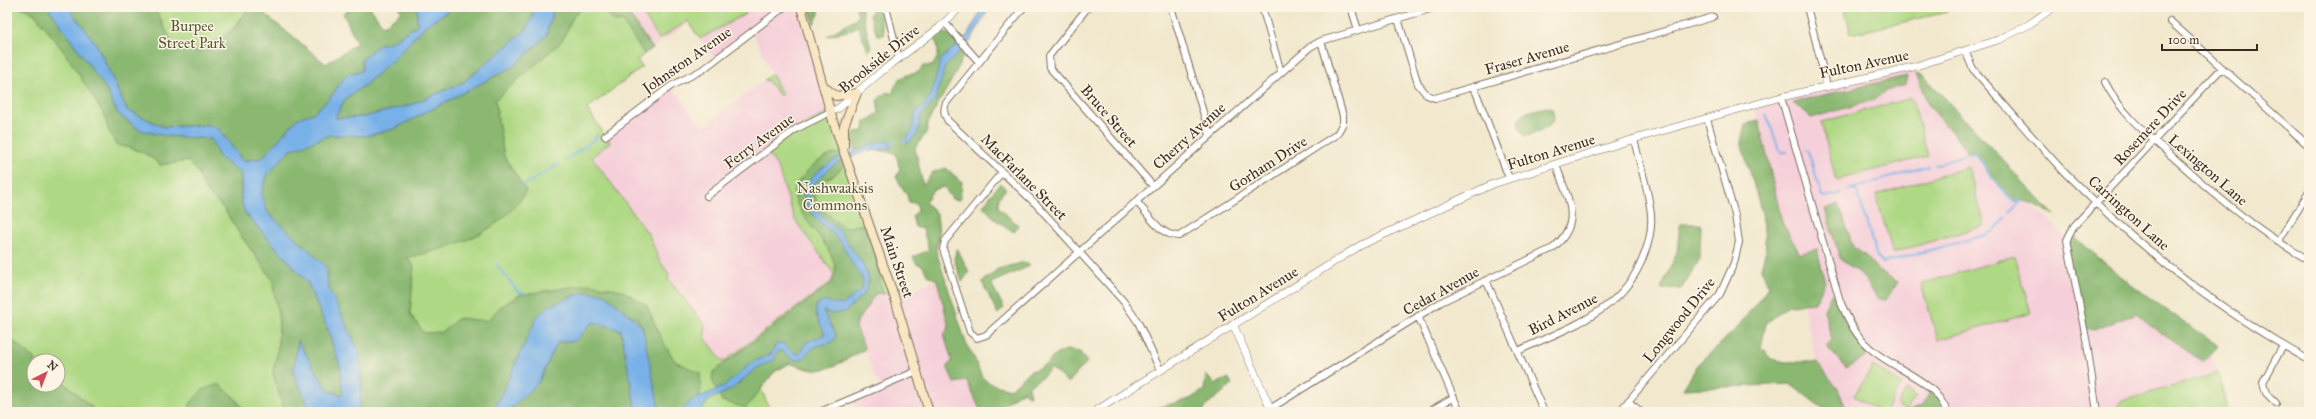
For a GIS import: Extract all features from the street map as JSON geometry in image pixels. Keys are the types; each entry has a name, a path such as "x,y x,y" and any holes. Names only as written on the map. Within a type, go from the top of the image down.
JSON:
{"main road":[{"name":"Main Street","path":"801,7 830,112 894,296 929,412"},
{"path":"822,86 836,96 857,93 844,126 844,150"}],"street":[{"name":"Johnston Avenue","path":"605,136 672,86 702,70 784,7"},
{"path":"886,7 899,58"},
{"name":"Brookside Drive","path":"830,112 838,108 899,58 945,23 960,7"},
{"name":"MacFarlane Street","path":"1024,7 946,103 944,109 945,115 948,121 1036,204 1132,312 1160,370"},
{"path":"1079,7 1086,9"},
{"path":"1172,7 1210,135"},
{"path":"1262,7 1281,72"},
{"path":"1351,7 1358,30"},
{"name":"Cherry Avenue","path":"1002,172 945,241 943,249 970,332 977,338 986,335 1310,47 1321,41 1437,7"},
{"path":"1807,7 1827,86"},
{"name":"Fulton Avenue","path":"1094,412 1233,324 1374,238 1509,178 1781,97 1913,67 1998,40 2022,28 2054,7"},
{"name":"Bruce Street","path":"1086,9 1053,51 1048,62 1054,73 1153,186"},
{"name":"Fraser Avenue","path":"1398,19 1418,84 1427,95 1435,98 1474,88 1713,17"},
{"path":"2170,20 2309,146"},
{"path":"945,23 979,62"},
{"name":"Gorham Drive","path":"1136,201 1165,232 1171,236 1179,236 1337,134 1343,123 1343,116 1321,41"},
{"name":"Carrington Lane","path":"1966,50 1973,69 2066,174 2192,285 2283,346 2309,360"},
{"name":"Rosemere Drive","path":"2098,412 2087,344 2067,244 2070,232 2222,68"},
{"name":"Lexington Lane","path":"2105,82 2124,112 2217,197 2278,242 2309,260"},
{"path":"1474,88 1509,178"},
{"path":"1781,97 1840,301 1854,331 1872,350 1940,396 1947,412"},
{"name":"Ferry Avenue","path":"707,196 796,129 830,112"},
{"name":"Longwood Drive","path":"1619,412 1720,294 1734,263 1739,242 1735,215 1707,119"},
{"name":"Bird Avenue","path":"1518,351 1601,311 1620,296 1636,274 1647,249 1651,225 1650,208 1634,140"},
{"name":"Cedar Avenue","path":"1269,411 1418,316 1458,293 1553,248 1562,240 1572,222 1571,211 1556,164"},
{"path":"2278,242 2309,192"},
{"path":"1486,280 1544,412"},
{"path":"1418,316 1460,412"},
{"path":"1233,324 1269,411"},
{"path":"2276,403 2266,393 2263,382 2283,346"},
{"path":"820,412 917,371"},
{"path":"1428,412 1454,397"},
{"path":"1628,401 1641,412"}],"shaded area":[{"path":"624,7 801,7 830,112 767,151 778,168 795,220 834,274 831,282 723,363 705,337 705,325 668,279 669,274 659,260 649,235 592,157 598,151 605,136 671,86 703,127 772,74 752,31 715,59 689,23 652,48"},
{"path":"1913,67 1917,79 2031,202 2104,277 2210,356 2218,373 2228,412 1852,412 1845,406 1838,389 1817,362 1754,105"},
{"path":"937,280 967,381 980,412 858,412 852,398 882,386 875,378 856,327 857,321 876,293 893,293 894,296"}],"green space":[{"path":"7,7 21,8 30,11 40,19 72,62 101,108 116,145 140,151 160,165 187,161 198,172 204,189 224,209 239,233 272,279 279,320 278,348 273,373 282,403 288,412 245,412 236,399 190,404 191,412 97,412 66,384 66,353 27,353 7,336"},
{"path":"21,7 48,7 106,89 118,114 140,130 166,136 211,139 219,157 241,174 241,201 245,213 307,282 328,330 340,367 343,395 328,391 298,341 293,372 311,412 288,412 282,403 273,373 278,348 279,320 272,279 239,233 224,209 204,189 198,172 187,161 160,165 140,151 116,145 108,129 105,116 65,53 34,13"},
{"path":"68,7 154,7 173,44 198,51 231,31 250,7 256,7 326,64 357,43 343,13 355,7 370,7 383,26 402,12 398,7 417,7 417,25 389,43 380,44 362,71 347,74 328,100 313,113 298,119 262,158 243,161 217,127 206,125 164,127 127,110 97,45"},
{"name":"Burpee Street Park","path":"152,7 250,7 197,74 137,26"},
{"path":"454,7 534,7 533,16 526,30 464,82 410,105 364,117 335,118 345,99 365,85 397,56 425,26"},
{"name":"Nashwaaksis Commons","path":"554,7 624,7 652,48 637,60 642,67 587,109 610,142 592,157 649,235 659,260 669,274 668,279 705,325 705,337 723,362 831,282 834,274 795,220 778,168 767,151 796,129 830,112 893,293 876,293 857,321 856,328 843,361 817,370 812,370 790,363 774,372 761,389 771,412 659,412 656,393 359,412 359,403 268,174 546,36"},
{"path":"554,7 584,7 574,15 562,41 495,100 504,156 526,191 515,206 503,218 489,228 459,243 407,258 414,266 410,314 424,333 442,332 458,318 487,321 500,307 519,295 590,284 622,290 647,306 661,338 675,361 700,373 701,388 699,397 681,411 659,412 638,319 603,300 574,303 495,412 359,412 359,403 326,284 329,268 305,255 268,213 261,195 268,174 290,150 330,135 366,136 394,129 514,66 546,36"},
{"path":"600,7 624,7 652,48 644,54 622,21 614,22"},
{"path":"639,7 715,7 716,11 729,7 743,7 747,13 700,39 688,21 659,39"},
{"path":"809,7 819,7 819,14 814,24"},
{"path":"856,7 861,7 871,49 868,51 858,26 851,30 827,36 858,17"},
{"path":"874,7 878,7 884,35 877,35 870,15"},
{"path":"1844,7 1946,7 1947,12 1851,34"},
{"path":"943,32 950,35 965,51 954,76 929,120 926,133 915,148 923,185 933,172 946,168 962,182 960,200 952,199 944,187 933,190 925,202 937,214 939,236 936,251 967,346 984,379 998,386 1011,389 1029,372 1046,365 1055,355 1066,350 1080,352 1087,362 1068,383 1051,368 1044,376 1028,386 1030,396 1023,391 993,412 981,412 967,381 954,383 947,366 952,361 944,335 949,327 937,280 927,275 923,266 916,263 913,257 929,250 923,229 915,227 912,216 918,211 917,204 909,202 907,195 896,177 900,170 896,154 889,151 875,151 866,148 856,153 852,137 855,132 864,131 865,122 879,113 877,100 887,92 892,94 902,77 917,73 923,66 932,66 938,53 938,47 935,40"},
{"path":"772,74 782,94 780,96 768,81 764,80"},
{"path":"1916,74 1925,77 2054,215 2031,203 2021,201 2016,202 2006,194 1975,154 1969,153 1928,104"},
{"path":"1907,76 1905,85 1886,91 1874,100 1811,118 1793,102"},
{"path":"1912,98 1928,156 1836,180 1821,122"},
{"path":"1547,107 1552,109 1554,116 1551,124 1539,132 1525,136 1518,125 1519,119 1527,112"},
{"path":"1759,121 1782,222 1800,254 1817,249 1825,282 1815,303 1788,305 1766,324 1761,347 1771,359 1786,362 1817,362 1838,389 1845,406 1828,412 1790,384 1683,389 1698,365 1736,329 1769,287 1761,269 1766,249 1762,213 1741,142 1745,124"},
{"path":"840,153 844,164 841,169 816,186 813,191 819,207 844,228 864,224 881,275 880,282 884,294 876,293 857,321 856,327 865,349 829,368 812,369 790,363 774,372 746,408 722,401 712,380 713,372 832,283 835,272 833,260 827,248 801,212 796,201 794,190 797,183 816,163 825,157"},
{"path":"1968,167 1985,225 1893,253 1876,195"},
{"path":"1000,183 1006,189 999,197 998,207 1018,225 1014,232 996,220 983,206"},
{"path":"1839,204 1853,247 1866,256 1878,270 1898,282 1886,300 1878,299 1861,274 1840,259 1825,209"},
{"path":"1680,224 1701,224 1700,259 1681,289 1661,289 1677,252"},
{"path":"2070,232 2123,278 2219,345 2203,362 2147,323 2138,313 2094,330 2084,328 2067,248"},
{"path":"957,248 969,272 962,282 954,259"},
{"path":"2014,256 2031,313 1938,340 1921,284"},
{"path":"1025,262 1030,266 991,283 1004,308 998,314 982,282 998,269"},
{"path":"1832,293 1844,306 1854,322 1866,356 1846,368 1826,346 1832,340 1824,310"},
{"path":"593,322 621,330 636,412 507,412 538,383 558,342 575,341"},
{"path":"7,336 27,353 26,353 26,393 66,393 66,384 97,412 7,412"},
{"path":"1873,366 1902,384 1885,412 1880,412 1854,396"},
{"path":"2218,373 2228,412 2119,412 2117,407 2122,401"},
{"path":"1206,375 1215,384 1229,378 1232,385 1208,404 1202,412 1153,412 1159,407 1190,399 1204,390"},
{"path":"219,384 236,399 245,412 191,412 190,404 202,390"},
{"path":"1932,389 1944,403 1939,412 1900,412 1921,407"},
{"path":"1906,390 1916,396 1906,411 1897,405"}],"water":[{"path":"48,7 68,7 97,45 127,110 164,127 206,125 217,127 243,161 262,158 298,118 313,113 328,100 347,74 362,71 362,59 380,44 389,43 417,25 417,7 454,7 425,26 397,56 365,85 345,99 335,118 364,117 410,105 464,82 526,30 533,16 534,7 554,7 546,36 514,66 394,129 366,136 330,135 290,150 268,174 261,194 268,213 325,265 329,289 360,353 362,381 359,412 311,412 293,372 298,341 328,391 343,395 340,367 328,330 307,282 245,213 241,201 241,174 219,157 211,139 166,136 140,130 118,114 106,89"},
{"path":"983,7 990,7 971,40 945,67 935,101 921,115 918,133 908,144 906,138 911,132 916,111 923,107 931,95 941,59 967,36"},
{"path":"883,141 889,141 891,148 864,152 839,162 830,168 809,189 809,196 813,208 840,232 863,264 869,280 865,293 845,312 832,314 823,311 836,335 835,339 830,343 813,348 800,360 793,360 782,351 778,351 774,360 757,368 732,389 709,400 700,412 676,412 681,411 691,401 723,387 753,362 771,354 776,344 783,343 796,354 800,353 805,343 825,334 816,315 816,305 825,301 842,305 862,289 863,283 861,277 843,247 835,236 817,219 808,207 805,194 808,182 817,172 830,163 844,155"},
{"path":"584,292 605,294 642,326 660,412 636,412 621,330 593,322 575,341 558,342 538,383 507,412 493,412 537,317 549,306"}],"waterway":[{"path":"1766,114 1779,149 1782,152 1787,152"},
{"path":"565,160 595,139 597,135"},
{"path":"903,141 908,139"},
{"path":"888,144 896,142"},
{"path":"1805,149 1808,151 1822,196 1826,197 1840,193"},
{"path":"1935,165 1969,153 1975,154 2006,194 2016,202 2021,200"},
{"path":"522,186 559,164"},
{"path":"1848,190 1928,166"},
{"path":"1852,189 1857,191 1877,257 1883,263 1986,235 1995,230 2006,218"},
{"path":"2010,213 2020,201"},
{"path":"497,265 518,292 524,293"}]}
